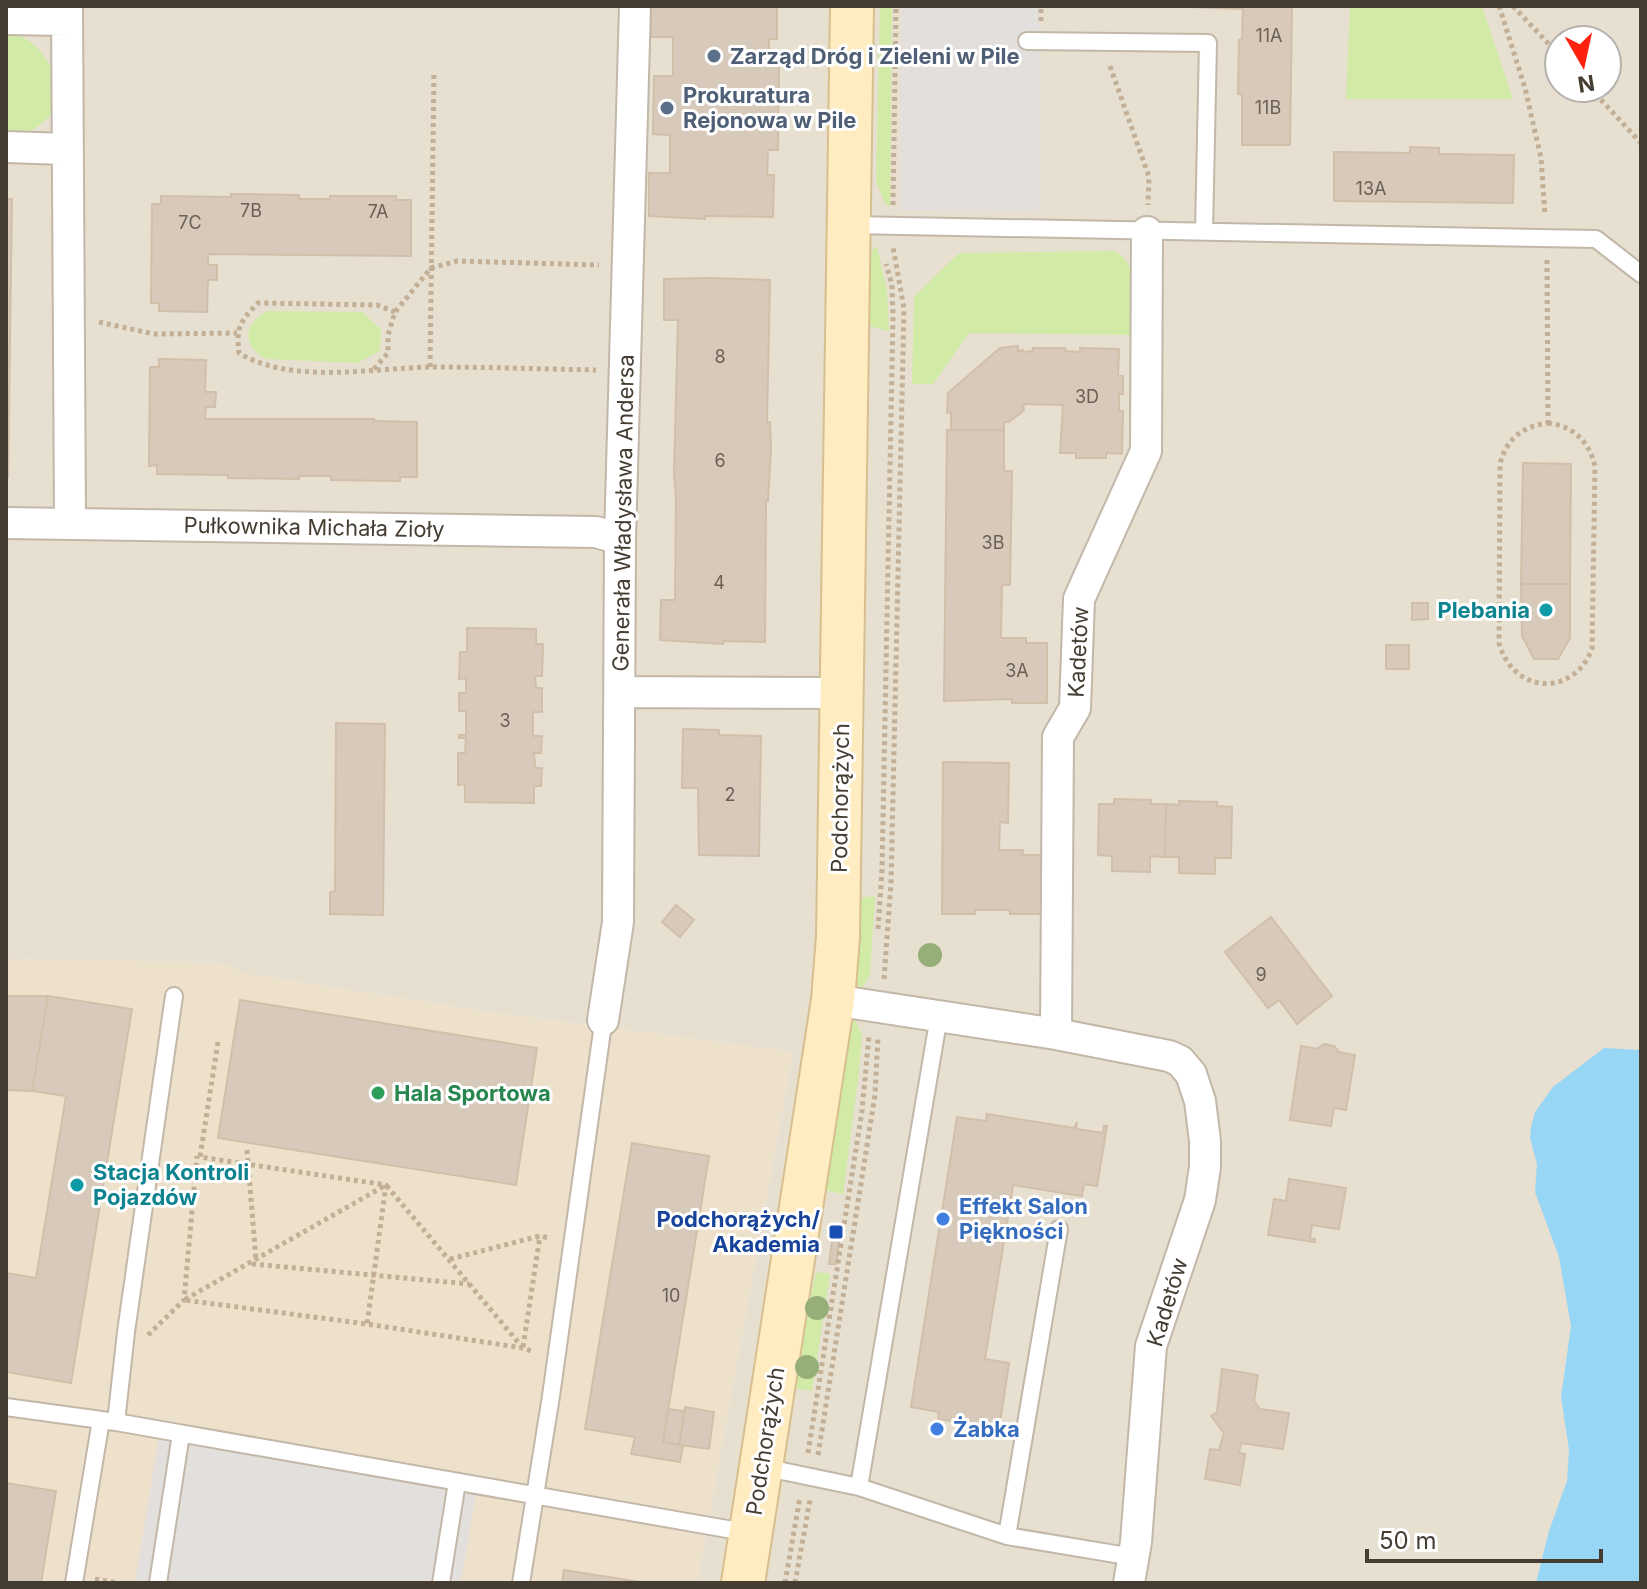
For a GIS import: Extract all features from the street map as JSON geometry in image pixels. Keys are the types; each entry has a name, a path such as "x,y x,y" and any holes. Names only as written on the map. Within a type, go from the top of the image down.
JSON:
{"street":[{"name":"Generała Władysława Andersa","path":"603,1025 618,922 620,539 635,6"},
{"name":"Podchorążych","path":"743,1583 833,1000 838,937 852,6"},
{"path":"6,19 67,13 70,522"},
{"path":"6,147 66,149"},
{"name":"Kadetów","path":"1056,1034 1058,737 1075,708 1079,599 1146,451 1147,232"},
{"name":"Pułkownika Michała Zioły","path":"6,523 596,532 620,539"},
{"path":"620,692 841,693"},
{"name":"Kadetów","path":"833,1000 1056,1034 1169,1056 1180,1061 1191,1074 1200,1101 1205,1167 1200,1200 1151,1346 1131,1570"}],"lane":[{"path":"1027,41 1208,43 1204,232"},
{"path":"849,225 1596,239 1641,274"},
{"path":"74,1583 128,1318 174,996"},
{"path":"859,1487 939,1016"},
{"path":"521,1583 551,1396 603,1025"},
{"path":"1007,1536 1059,1229"},
{"path":"6,1407 108,1421 751,1534"},
{"path":"158,1583 181,1434"},
{"path":"761,1466 859,1487 1007,1536 1131,1570"},
{"path":"441,1583 457,1482"}],"path":[{"path":"893,207 896,6"},
{"path":"1499,6 1525,88 1541,158 1547,238 1548,423"},
{"path":"1513,6 1543,38"},
{"path":"1102,42 1149,177 1147,232"},
{"path":"430,367 434,72"},
{"path":"1605,104 1641,143"},
{"path":"883,994 891,883 904,308 893,243"},
{"path":"877,933 882,870 893,316 892,285 883,250"},
{"path":"373,370 388,353 388,335 395,312 431,268 457,261 628,266"},
{"path":"395,312 377,305 258,303 237,333 239,353 256,364 276,370 430,367 625,371"},
{"path":"68,316 154,334 237,333"},
{"path":"1548,423 1572,431 1590,449 1595,466 1592,649 1585,664 1572,676 1548,683 1523,677 1510,667 1499,643 1500,464 1516,435 1531,426 1548,423"},
{"path":"808,1454 862,1111 869,1034"},
{"path":"818,1456 872,1111 879,1034"},
{"path":"218,1042 200,1157 386,1185 523,1348"},
{"path":"247,1150 253,1262"},
{"path":"184,1300 197,1156"},
{"path":"184,1300 386,1185"},
{"path":"367,1324 386,1185"},
{"path":"450,1259 540,1236 523,1348"},
{"path":"253,1262 470,1284"},
{"path":"184,1300 523,1348"},
{"path":"785,1583 802,1485"},
{"path":"795,1583 812,1487"}],"shaded area":[{"path":"6,6 1641,6 1641,1583 697,1583 793,1052 482,1011 242,973 223,963 6,959"},
{"path":"902,6 1041,6 1039,211 900,210"},
{"path":"6,959 223,963 242,973 482,1011 793,1052 697,1583 6,1583"},
{"path":"160,1430 477,1486 461,1583 135,1583"}],"green space":[{"path":"880,6 892,6 890,206 886,205 876,182"},
{"path":"1350,6 1482,6 1513,99 1346,99"},
{"path":"6,33 16,34 33,44 47,60 55,79 57,95 53,114 29,133 6,135"},
{"path":"877,246 887,291 889,331 869,326 864,320 867,256"},
{"path":"1115,251 1130,268 1133,278 1131,335 969,333 933,384 912,384 914,297 959,253"},
{"path":"268,311 362,312 381,329 380,351 357,363 267,359 253,348 248,335 253,322"},
{"path":"875,896 870,974 862,989 854,982 857,901"},
{"path":"851,1020 855,1020 862,1035 843,1194 824,1190 833,1148 830,1110"},
{"path":"816,1272 830,1274 812,1391 785,1387 805,1324"}],"water":[{"path":"1604,1048 1641,1050 1641,1583 1536,1583 1549,1531 1567,1481 1569,1450 1561,1397 1571,1326 1559,1257 1535,1192 1537,1164 1530,1138 1531,1127 1535,1112 1553,1087"}],"building":[{"path":"651,6 777,6 777,39 769,39 769,64 779,64 778,150 768,150 767,175 774,175 773,217 705,216 705,219 649,216 649,173 670,173 670,135 653,134 654,76 673,76 673,37 651,37"},
{"path":"1063,6 1243,6 1243,9 1189,7"},
{"path":"1243,6 1292,6 1290,145 1242,145 1242,95 1238,94"},
{"path":"1410,147 1439,148 1439,154 1514,155 1513,203 1334,201 1334,152 1410,153"},
{"path":"231,194 299,195 299,199 396,196 396,200 411,200 411,256 208,254 208,265 217,265 217,280 208,280 207,312 159,311 159,303 151,303 152,204 161,204 161,196 231,197"},
{"path":"6,199 12,199 8,478 6,478"},
{"path":"664,279 770,280 767,422 770,422 771,449 766,501 765,642 724,641 723,644 660,640 661,600 675,600 678,320 664,320"},
{"path":"1018,346 1018,351 1023,352 1033,351 1033,348 1065,348 1066,351 1080,352 1080,348 1119,349 1118,376 1123,376 1123,394 1119,394 1119,411 1123,411 1122,454 1106,453 1106,458 1076,458 1076,453 1060,453 1063,405 1023,404 1024,410 1009,422 1004,422 1004,430 951,430 951,412 947,413 948,393 1000,348"},
{"path":"159,359 206,360 205,392 216,392 215,407 206,407 205,419 417,422 417,477 400,477 400,481 331,480 331,476 299,476 299,479 157,474 157,465 149,466 150,367 159,367"},
{"path":"947,430 1004,430 1004,471 1012,471 1010,585 1002,585 1001,638 1026,638 1026,643 1047,643 1047,703 1012,703 1012,699 944,701"},
{"path":"1523,463 1571,464 1570,584 1521,584"},
{"name":"Plebania","path":"1521,584 1570,584 1570,638 1558,659 1534,659 1522,636"},
{"path":"1412,603 1428,603 1428,619 1412,620"},
{"path":"467,628 536,629 536,644 543,644 542,676 535,676 536,688 542,688 542,712 533,712 533,736 542,736 541,753 534,753 535,768 542,768 541,786 534,786 534,803 465,802 465,784 458,785 458,753 465,753 466,738 459,738 459,735 466,735 466,711 459,711 459,693 466,693 466,678 459,679 460,652 467,652"},
{"path":"1386,645 1409,645 1409,669 1386,669"},
{"path":"336,723 385,724 383,915 330,914 330,892 335,891"},
{"path":"683,729 719,730 719,735 761,736 759,856 699,855 698,788 682,788"},
{"path":"943,762 1009,763 1008,823 1000,822 999,850 1023,850 1022,855 1044,855 1044,914 975,910 975,914 942,914"},
{"path":"1114,799 1151,800 1151,804 1166,804 1165,857 1150,856 1150,872 1112,871 1112,856 1098,855 1099,804 1114,804"},
{"path":"1179,801 1217,802 1217,806 1232,807 1231,858 1215,858 1215,874 1179,873 1179,857 1165,857 1166,804 1179,805"},
{"path":"676,905 694,920 680,937 662,922"},
{"path":"1271,917 1332,996 1297,1024 1279,1000 1268,1008 1225,952"},
{"path":"6,996 48,996 32,1091 6,1090"},
{"name":"Stacja Kontroli Pojazdów","path":"48,996 132,1009 71,1383 6,1372 6,1273 36,1278 66,1096 32,1091"},
{"name":"Hala Sportowa","path":"240,1000 537,1048 516,1185 218,1138"},
{"path":"1324,1044 1334,1046 1339,1052 1355,1055 1346,1110 1334,1108 1331,1126 1290,1120 1301,1046 1317,1049"},
{"path":"987,1114 1074,1128 1077,1122 1076,1129 1103,1133 1104,1126 1107,1126 1097,1186 1084,1184 1082,1196 1013,1185 985,1359 1009,1363 998,1436 997,1428 938,1419 939,1412 911,1407 957,1117 986,1121"},
{"path":"632,1143 709,1156 663,1442 683,1445 680,1462 631,1454 635,1437 585,1429"},
{"path":"1289,1179 1346,1188 1339,1229 1312,1225 1310,1238 1315,1242 1268,1235 1274,1199 1286,1201"},
{"path":"834,1225 841,1226 836,1264 829,1264"},
{"path":"1222,1369 1258,1375 1254,1401 1260,1409 1289,1413 1283,1449 1241,1443 1239,1453 1245,1454 1240,1485 1205,1479 1210,1449 1219,1450 1224,1433 1211,1416 1217,1412"},
{"path":"685,1407 714,1412 709,1449 679,1445"},
{"path":"668,1409 685,1411 679,1445 663,1442"},
{"path":"6,1483 56,1491 41,1583 6,1583"},
{"path":"564,1570 641,1582 641,1583 562,1583"}],"place":[{"name":"Zarząd Dróg i Zieleni w Pile","path":"714,56"},
{"name":"Prokuratura Rejonowa w Pile","path":"667,108"},
{"name":"Plebania","path":"1546,610"},
{"name":"Hala Sportowa","path":"378,1093"},
{"name":"Stacja Kontroli Pojazdów","path":"77,1185"},
{"name":"Effekt Salon Piękności","path":"943,1219"},
{"name":"Podchorążych/ Akademia","path":"836,1232"},
{"name":"Żabka","path":"937,1429"}]}
